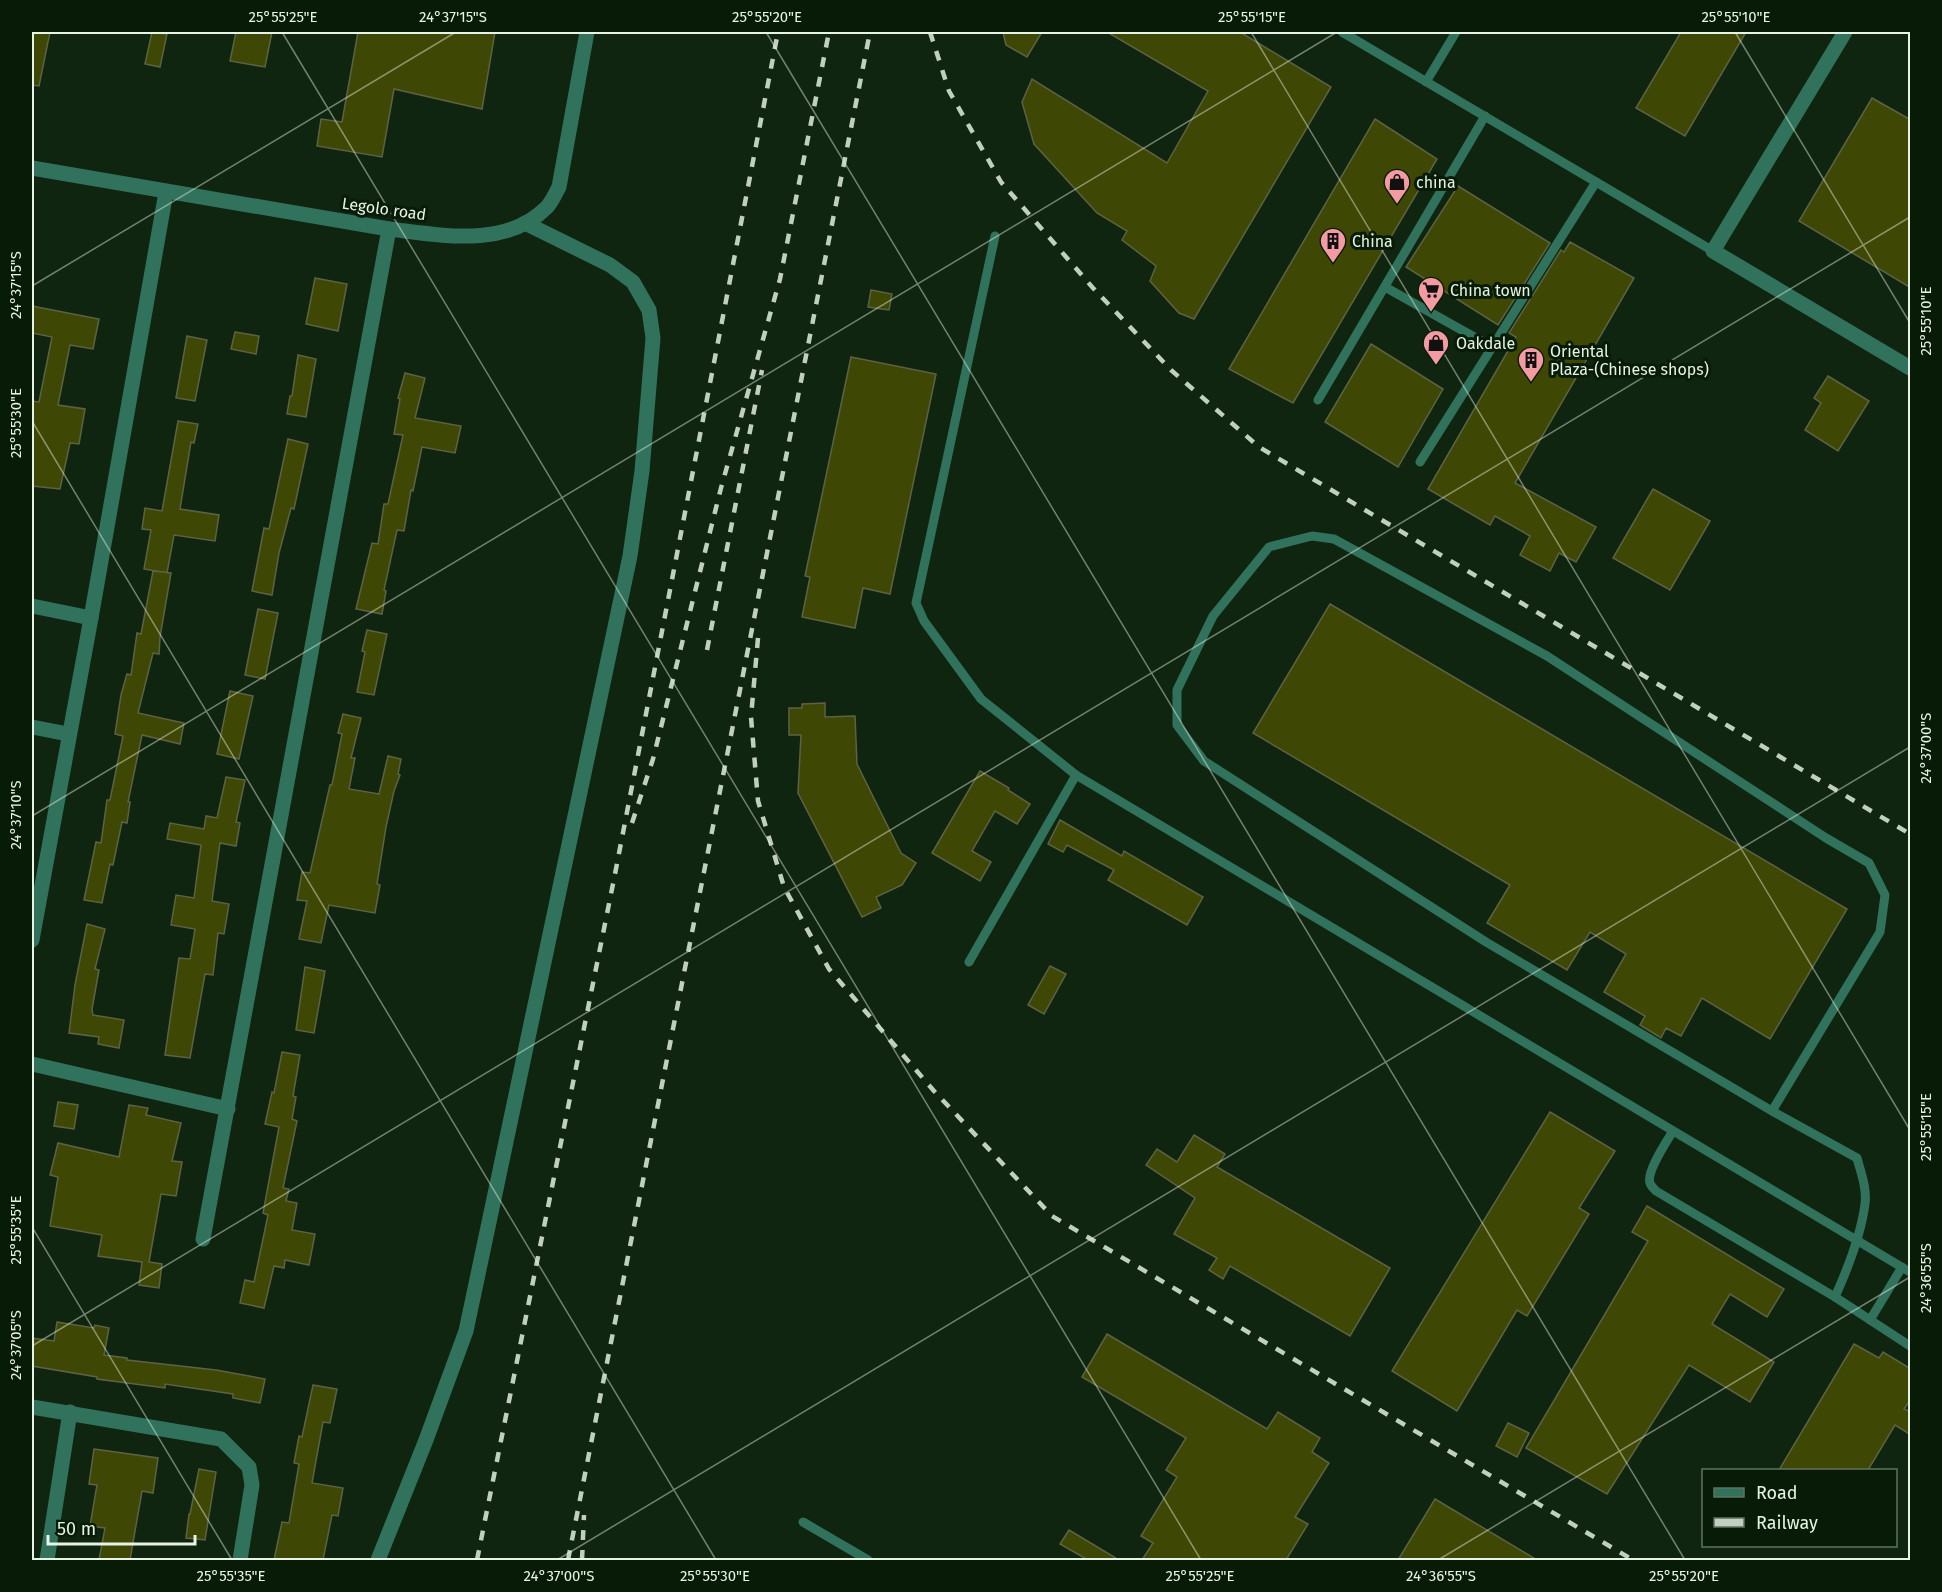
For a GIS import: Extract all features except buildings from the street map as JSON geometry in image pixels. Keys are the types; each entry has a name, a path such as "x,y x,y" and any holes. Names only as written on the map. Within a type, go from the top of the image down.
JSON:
{"street":[{"name":"Legolo road","path":"32,168 389,229 447,236 495,234 525,223 547,207 559,187 587,32"},
{"path":"1845,32 1713,251 1911,368"},
{"path":"32,940 166,192"},
{"path":"378,1560 466,1331 630,556 642,471 653,338 649,310 633,282 610,265 525,223"},
{"path":"203,1239 389,229"},
{"path":"32,606 91,618"},
{"path":"32,727 68,734"},
{"path":"32,1064 228,1109"},
{"path":"32,1407 221,1439 249,1467 252,1485 240,1560"},
{"path":"47,1560 70,1412"}],"lane":[{"path":"1342,32 1713,251"},
{"path":"1426,82 1456,32"},
{"path":"1318,400 1485,116"},
{"path":"1420,462 1596,182"},
{"path":"995,236 916,603 924,621 981,699 1076,775 1906,1270 1870,1320"},
{"path":"1385,287 1492,347"},
{"path":"1772,1111 1880,932 1885,895 1869,863 1826,838 1547,656 1335,539 1312,536 1269,547 1213,616 1177,690 1177,725 1204,761 1486,942 1772,1111 1857,1158 1864,1181 1865,1203 1845,1277 1835,1297"},
{"path":"969,962 1076,775"},
{"path":"1673,1131 1652,1168 1649,1178 1650,1185 1656,1191 1835,1297 1911,1347"},
{"path":"803,1522 868,1560"}],"railway":[{"path":"477,1560 615,874 778,32"},
{"path":"632,823 653,759 721,488 780,279 829,32"},
{"path":"568,1560 870,32"},
{"path":"930,32 949,91 1001,182 1093,288 1171,370 1259,447 1910,834"},
{"path":"707,650 762,370"},
{"path":"758,638 751,717 758,801 784,887 829,969 934,1091 1052,1216 1633,1560"},
{"path":"582,1560 584,1515"}],"place":[{"name":"china","path":"1397,205"},
{"name":"China","path":"1333,264"},
{"name":"China town","path":"1431,313"},
{"name":"Oakdale","path":"1436,366"},
{"name":"Oriental Plaza-(Chinese shops)","path":"1531,383"}]}
